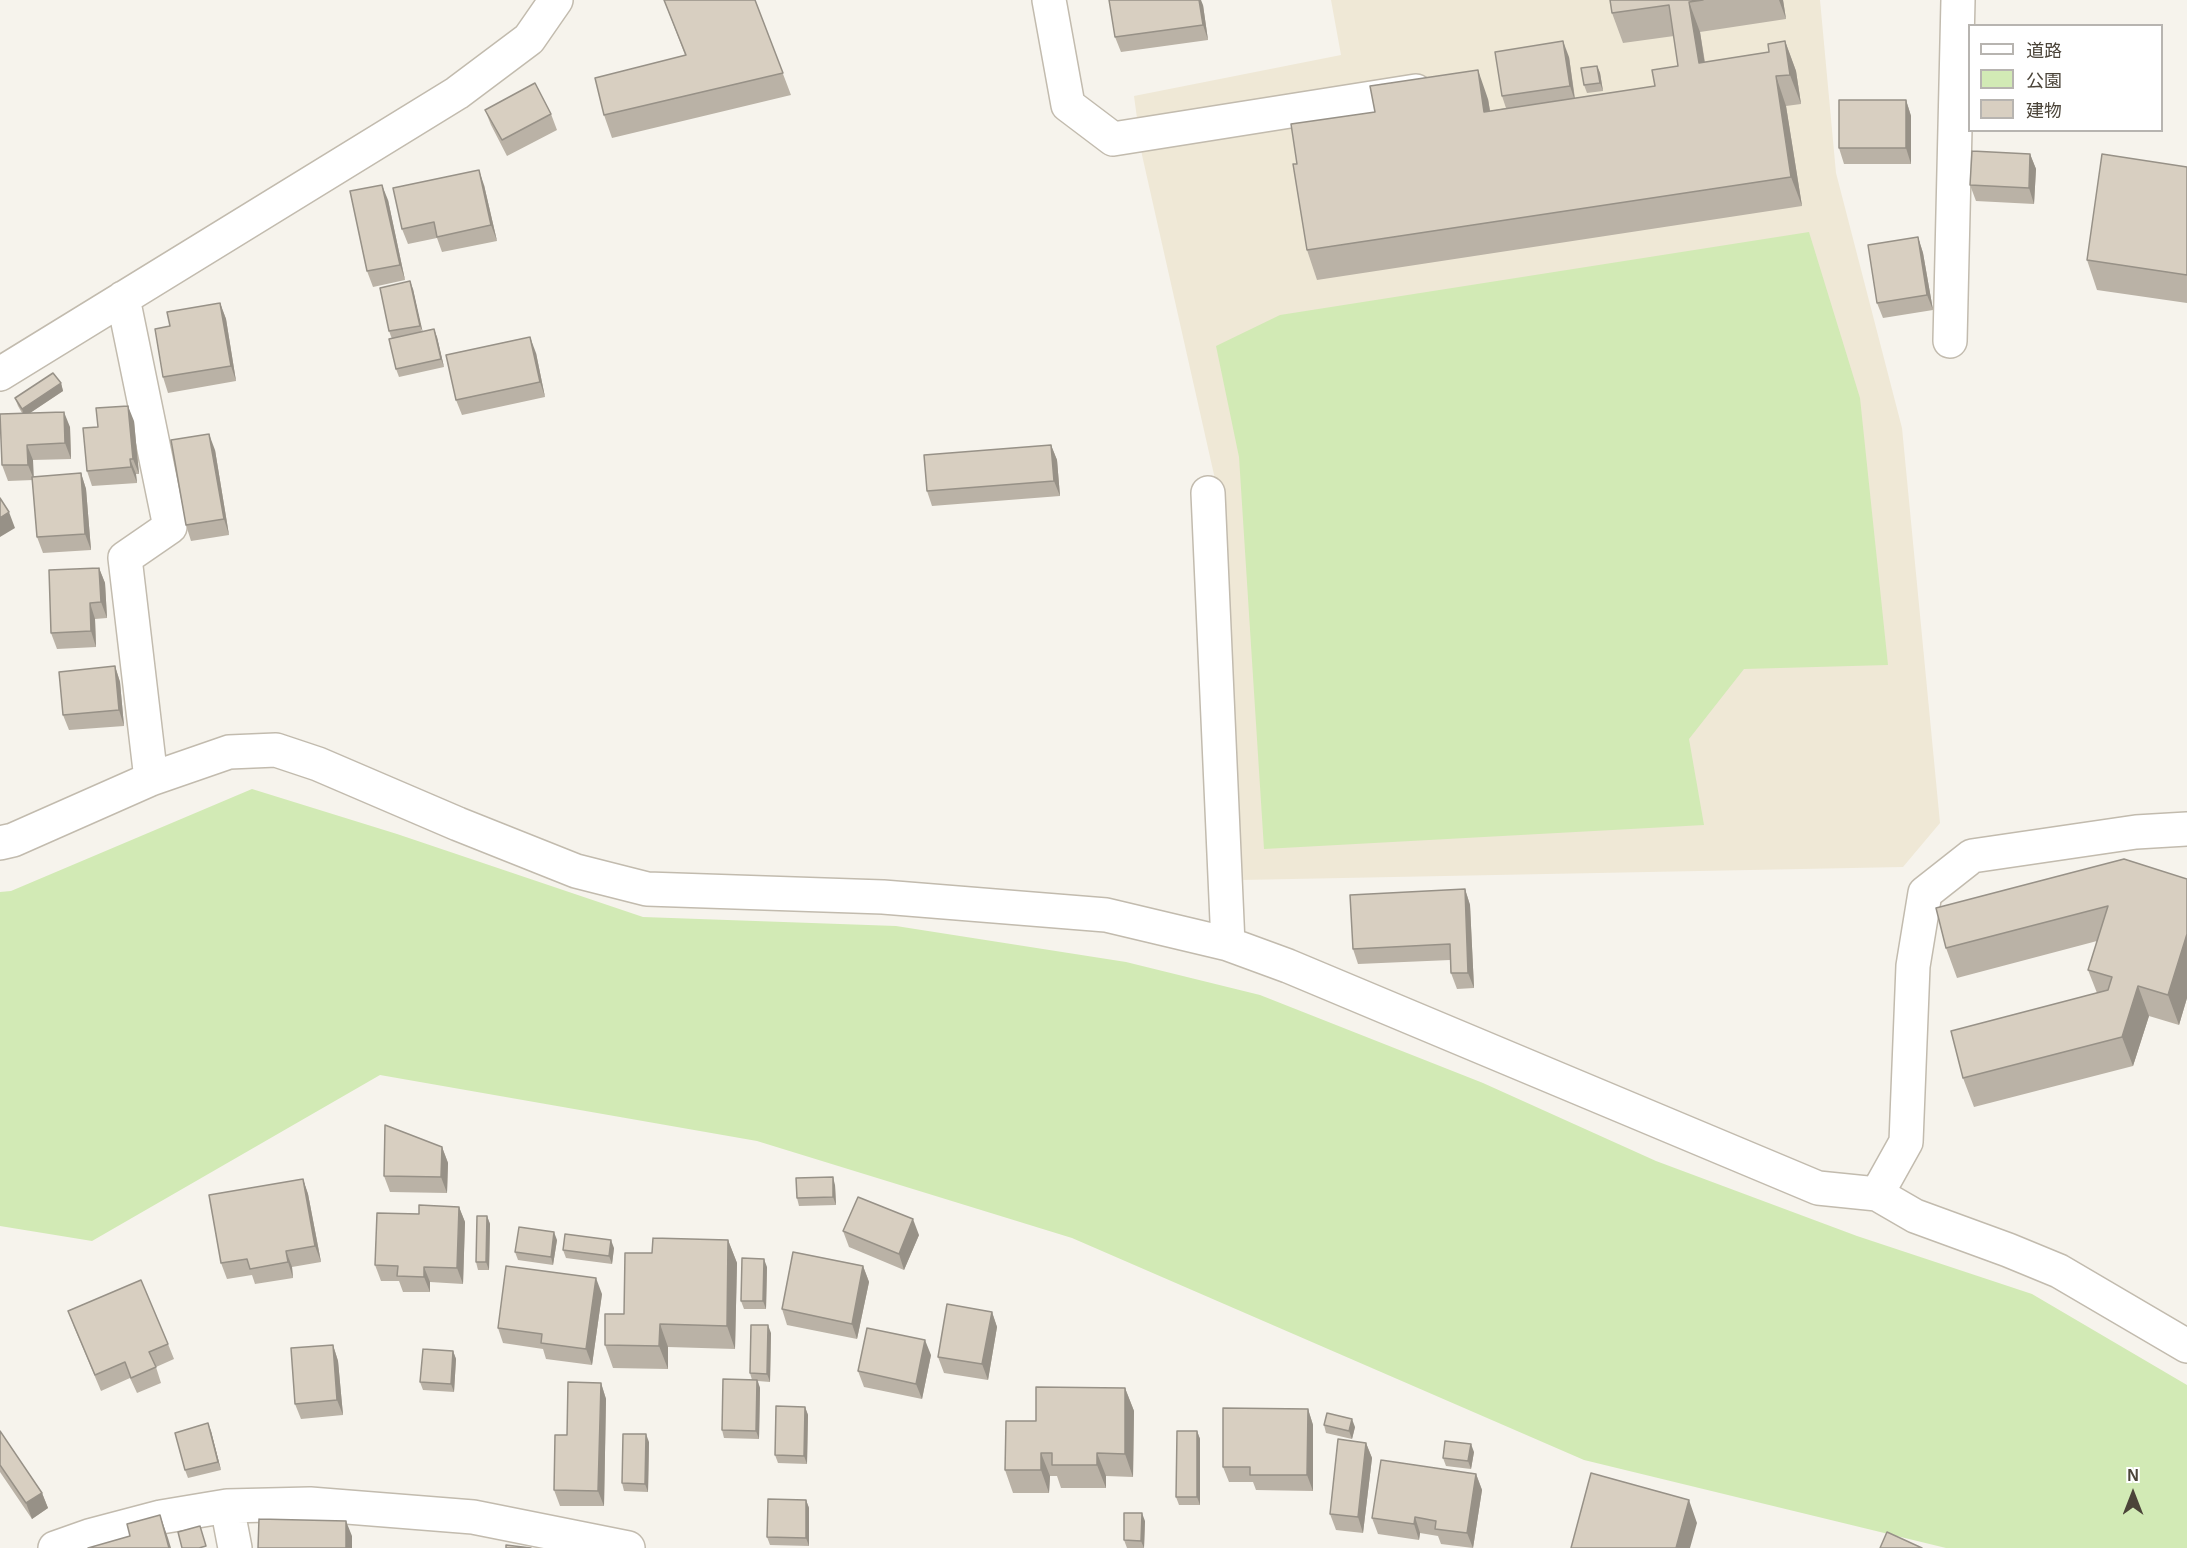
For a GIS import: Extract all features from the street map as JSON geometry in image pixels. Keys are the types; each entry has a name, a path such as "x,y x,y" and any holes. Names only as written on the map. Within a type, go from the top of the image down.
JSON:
{"street":[{"path":"0,374 457,93 529,39 556,0"},
{"path":"1049,0 1068,105 1113,139 1449,86"},
{"path":"1950,341 1958,0"},
{"path":"123,298 170,527 125,558 151,779"},
{"path":"1208,493 1228,944"},
{"path":"0,843 13,840 151,779 229,752 276,750 318,764 576,871 647,889 883,897 1106,915 1228,944 1288,966 1818,1188 1877,1194 1915,1216 2059,1271 2187,1346"},
{"path":"1877,1194 1906,1142 1913,966 1925,893 1972,856 2136,832 2187,829"},
{"path":"55,1548 89,1536 161,1517 227,1506 310,1504 473,1517 628,1548"},
{"path":"227,1506 235,1548"}],"shaded area":[{"path":"1331,0 1820,0 1836,173 1902,428 1940,823 1903,867 1241,880 1217,488 1142,155 1134,96 1341,55"}],"green space":[{"path":"1809,232 1860,398 1888,665 1744,669 1689,739 1704,825 1264,849 1239,457 1216,346 1280,315"},
{"path":"252,789 397,834 643,917 896,926 1126,962 1260,995 1483,1083 1656,1161 1857,1236 2032,1294 2187,1385 2187,1548 1946,1548 1584,1460 1072,1238 757,1141 380,1075 92,1241 0,1226 0,892 11,891"}],"building":[{"path":"664,0 755,0 783,73 604,115 595,78 686,55"},
{"path":"1109,0 1199,0 1203,25 1115,37"},
{"path":"1610,0 1703,0 1689,2 1699,63 1769,52 1768,44 1785,41 1790,75 1776,76 1791,177 1307,250 1293,164 1297,164 1291,124 1375,112 1370,86 1478,70 1484,112 1655,86 1652,70 1678,66 1669,5 1612,13"},
{"path":"1563,41 1570,86 1502,96 1495,52"},
{"path":"1597,66 1600,83 1584,85 1581,68"},
{"path":"535,83 551,114 502,140 485,110"},
{"path":"1839,100 1906,100 1906,148 1839,148"},
{"path":"1972,151 2030,154 2029,188 1970,185"},
{"path":"2102,154 2187,167 2187,275 2087,260"},
{"path":"479,170 491,225 437,237 434,222 402,229 393,188"},
{"path":"382,185 400,265 367,271 350,191"},
{"path":"1918,237 1927,295 1877,303 1868,245"},
{"path":"410,281 420,326 389,331 380,288"},
{"path":"220,303 231,366 163,377 155,329 170,326 167,312"},
{"path":"434,329 441,359 396,369 389,339"},
{"path":"530,337 540,382 456,400 446,355"},
{"path":"53,373 61,383 22,409 15,398"},
{"path":"128,406 133,459 130,459 131,467 87,471 83,428 98,427 96,408"},
{"path":"64,412 65,443 27,445 28,465 2,465 0,414"},
{"path":"209,434 224,519 186,525 171,440"},
{"path":"1051,445 1054,481 927,491 924,455"},
{"path":"81,473 85,534 37,537 32,477"},
{"path":"0,498 9,512 0,518"},
{"path":"99,568 101,602 90,603 91,631 51,633 49,570"},
{"path":"115,666 119,710 63,715 59,672"},
{"path":"2124,859 2187,879 2187,934 2168,995 2138,986 2122,1037 1963,1078 1951,1031 2108,990 2112,977 2088,970 2108,906 1946,948 1936,908"},
{"path":"1465,889 1468,973 1451,973 1450,944 1353,949 1350,895"},
{"path":"385,1125 442,1147 441,1177 384,1176"},
{"path":"833,1177 833,1197 797,1198 796,1178"},
{"path":"303,1179 315,1246 286,1251 288,1262 250,1269 247,1259 221,1263 209,1195"},
{"path":"858,1197 913,1219 899,1254 843,1231"},
{"path":"419,1205 459,1207 457,1268 424,1267 424,1277 397,1276 398,1266 375,1265 377,1213 419,1214"},
{"path":"477,1216 487,1216 486,1262 476,1262"},
{"path":"519,1227 554,1232 551,1257 515,1252"},
{"path":"565,1234 611,1240 609,1256 563,1250"},
{"path":"653,1238 728,1240 727,1326 660,1324 659,1346 605,1345 605,1314 624,1314 625,1253 652,1253"},
{"path":"793,1252 863,1266 852,1324 782,1309"},
{"path":"742,1258 764,1259 763,1301 741,1301"},
{"path":"506,1266 596,1278 586,1349 541,1343 542,1334 498,1328"},
{"path":"141,1280 168,1344 149,1352 156,1367 131,1378 125,1362 95,1375 68,1311"},
{"path":"947,1304 992,1312 982,1364 938,1357"},
{"path":"751,1325 768,1325 767,1374 750,1373"},
{"path":"867,1328 925,1340 916,1384 858,1371"},
{"path":"333,1345 337,1400 295,1404 291,1348"},
{"path":"423,1349 453,1351 451,1384 420,1382"},
{"path":"723,1379 757,1380 756,1431 722,1430"},
{"path":"568,1382 601,1383 598,1491 554,1490 555,1435 567,1435"},
{"path":"1036,1387 1125,1388 1125,1454 1097,1453 1097,1465 1052,1465 1052,1453 1041,1453 1041,1470 1005,1470 1006,1421 1036,1421"},
{"path":"776,1406 805,1407 804,1456 775,1455"},
{"path":"1223,1408 1308,1409 1307,1475 1250,1475 1250,1467 1223,1467"},
{"path":"1327,1413 1352,1419 1349,1431 1324,1425"},
{"path":"208,1423 218,1462 185,1470 175,1433"},
{"path":"0,1431 42,1493 26,1503 0,1465"},
{"path":"1177,1431 1197,1431 1197,1497 1176,1497"},
{"path":"623,1434 646,1434 645,1484 622,1483"},
{"path":"1338,1439 1366,1443 1358,1517 1330,1514"},
{"path":"1445,1441 1471,1444 1468,1461 1443,1458"},
{"path":"1381,1460 1476,1474 1467,1533 1435,1529 1436,1521 1415,1517 1414,1524 1372,1518"},
{"path":"1591,1473 1689,1500 1676,1548 1571,1548"},
{"path":"768,1499 806,1500 806,1538 767,1537"},
{"path":"1124,1513 1142,1513 1141,1541 1124,1540"},
{"path":"160,1515 169,1548 88,1548 130,1536 127,1524"},
{"path":"259,1519 346,1521 346,1548 258,1548"},
{"path":"200,1526 206,1546 182,1548 178,1532"},
{"path":"1887,1532 1922,1548 1880,1548"},
{"path":"506,1545 531,1548 506,1548"}]}
